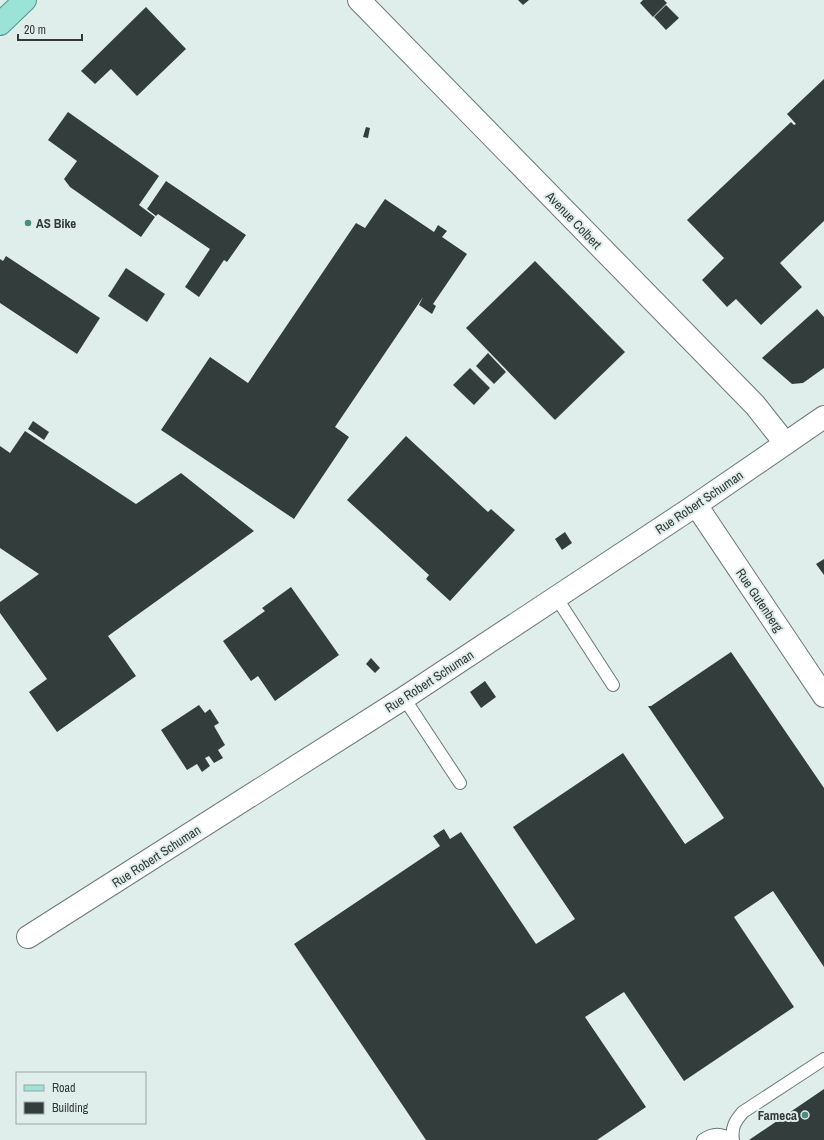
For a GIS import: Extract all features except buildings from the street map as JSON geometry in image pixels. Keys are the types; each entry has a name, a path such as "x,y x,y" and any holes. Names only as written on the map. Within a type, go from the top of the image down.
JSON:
{"main road":[{"path":"2,19 25,0"}],"street":[{"name":"Avenue Colbert","path":"359,0 755,405 785,443"},
{"name":"Rue Robert Schuman","path":"28,937 404,698 696,505 824,417"},
{"name":"Rue Gutenberg","path":"696,505 824,696"}],"lane":[{"path":"556,597 613,684"},
{"path":"404,698 460,783"},
{"path":"703,1140 714,1134 721,1135 732,1140 734,1125 743,1112 824,1059"}],"place":[{"name":"AS Bike","path":"28,223"},
{"name":"Fameca","path":"805,1115"}]}
